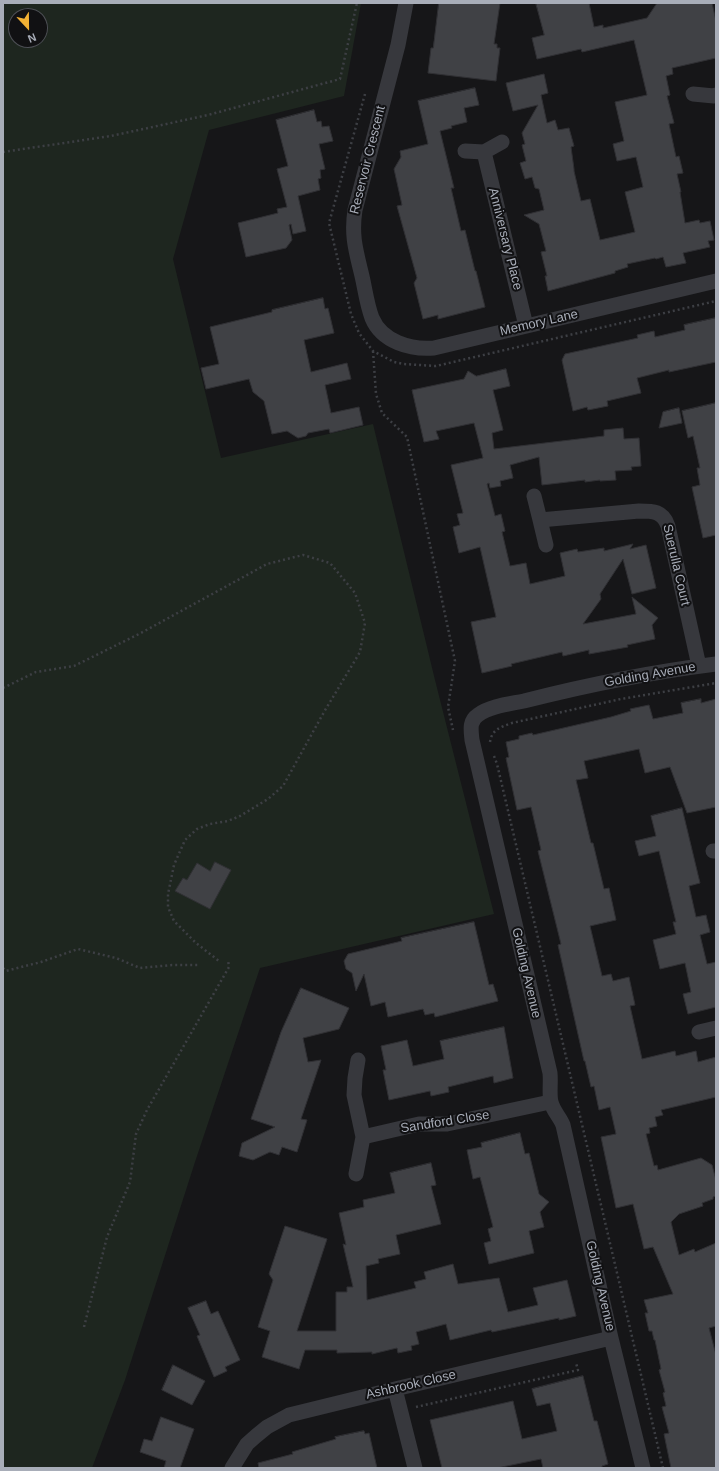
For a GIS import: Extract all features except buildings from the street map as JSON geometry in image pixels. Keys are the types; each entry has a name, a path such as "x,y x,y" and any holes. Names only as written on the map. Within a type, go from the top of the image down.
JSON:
{"street":[{"name":"Reservoir Crescent","path":"372,317 354,240 354,210 398,45 406,3"},
{"path":"693,94 715,99"},
{"path":"465,151 484,152 502,142"},
{"name":"Anniversary Place","path":"484,152 526,326"},
{"name":"Memory Lane","path":"372,317 376,326 389,338 405,345 423,349 434,348 716,281"},
{"path":"534,496 546,545"},
{"name":"Suerulla Court","path":"540,520 639,511 650,511 662,514 666,520 669,531 699,666"},
{"name":"Golding Avenue","path":"643,1468 611,1338 563,1125 561,1118 550,1102 550,1073 470,727 477,715 492,709 549,694 622,679 716,664"},
{"path":"699,1032 716,1028"},
{"path":"356,1174 363,1137 354,1095 354,1078 358,1060"},
{"name":"Sandford Close","path":"363,1137 419,1124 447,1124 550,1102"},
{"name":"Ashbrook Close","path":"232,1468 247,1444 267,1427 279,1420 301,1411 611,1338"},
{"path":"395,1389 414,1468"}],"path":[{"path":"3,152 111,136 208,115 340,79 357,3"},
{"path":"373,351 376,394 382,413 407,437 455,661 448,707 455,737"},
{"path":"3,688 36,672 74,666 141,633 267,564 303,555 330,563 355,593 364,623 360,652 324,712 283,786 268,799 240,816 228,821 210,824 197,829 185,840 174,865 168,894 168,907 174,921 196,943 219,962"},
{"path":"490,747 493,732 502,726 621,699 716,683"},
{"path":"491,751 497,764 663,1468"},
{"path":"3,968 6,971 41,962 78,949 116,958 140,968 172,965 200,965"},
{"path":"84,1327 107,1237 130,1182 136,1134 147,1110 229,967 228,960"},
{"path":"409,1408 578,1370 571,1348"}],"shaded area":[{"path":"3,3 361,3 344,96 209,130 173,259 221,458 373,424 494,914 260,968 195,1162 125,1380 92,1468 3,1468"}]}
